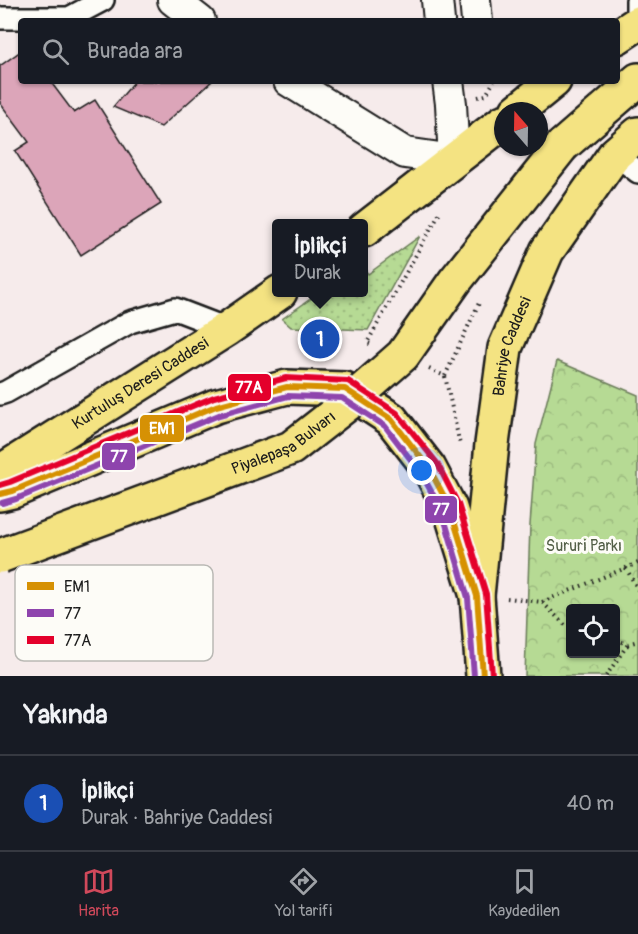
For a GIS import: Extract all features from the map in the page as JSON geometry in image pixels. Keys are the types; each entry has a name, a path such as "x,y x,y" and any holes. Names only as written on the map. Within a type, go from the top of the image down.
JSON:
{"main road":[{"name":"Piyalepaşa Bulvarı","path":"0,556 291,448 346,405 403,355 455,281 562,146 638,80"},
{"path":"528,102 550,84"},
{"path":"368,226 494,129"},
{"name":"Bahriye Caddesi","path":"483,676 477,596 492,444 505,348 547,251 630,154"},
{"name":"Kurtuluş Deresi Caddesi","path":"0,472 227,329 273,297"},
{"name":"Bahriye Caddesi","path":"0,494 13,491 216,406 287,387 345,389 391,419 429,468 450,508 477,596"}],"street":[{"path":"0,18 69,18 103,0"},
{"path":"173,0 197,18"},
{"path":"437,0 439,18"},
{"path":"475,0 477,18"},
{"path":"294,84 405,153 454,160 452,104 449,84"},
{"path":"0,394 130,322 175,309 227,329"}],"path":[{"path":"445,376 480,302"},
{"path":"477,596 542,602 638,564"},
{"path":"626,568 638,590"},
{"path":"542,602 566,626"},
{"path":"620,642 628,644 638,641"},
{"path":"606,676 628,644"}],"green space":[{"path":"420,236 368,330 291,327 282,319 313,297 368,297 368,274"},
{"name":"Sururi Parkı","path":"557,361 638,395 638,676 525,676 530,525 536,444"}],"building":[{"path":"18,53 18,84 52,84 74,113 95,100 161,204 81,255 15,151 29,142 0,103 0,66"},
{"path":"132,84 209,84 161,127 113,107"}],"transit line":[{"name":"77A","path":"0,485 214,397 286,378 348,381 397,413 437,463 458,504 486,594 492,675"},
{"name":"EM1","path":"0,494 13,491 216,406 287,387 345,389 391,419 429,468 450,508 477,596 483,676"},
{"name":"77","path":"2,503 219,415 288,396 342,398 385,426 421,473 442,511 468,598 474,676"}],"place":[{"name":"İplikçi","path":"320,339"}]}
